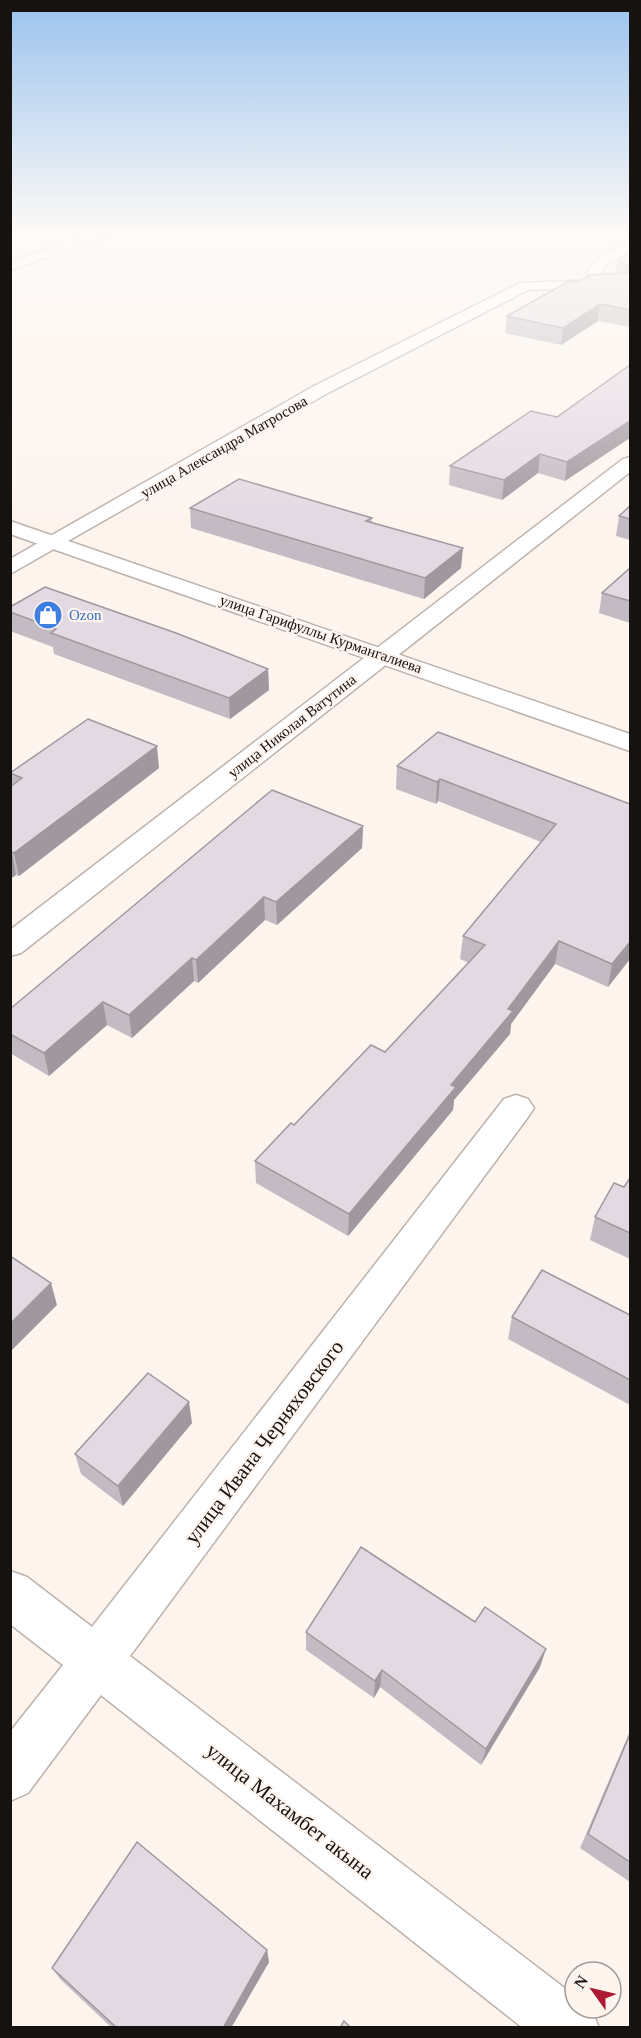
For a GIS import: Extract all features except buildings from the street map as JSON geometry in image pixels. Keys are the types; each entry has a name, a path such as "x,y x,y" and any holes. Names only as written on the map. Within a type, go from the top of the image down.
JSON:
{"main road":[{"name":"улица Александра Матросова","path":"10,568 320,390 436,331"},
{"name":"улица Николая Ватутина","path":"10,946 630,463"},
{"name":"улица Гарифуллы Курмангалиева","path":"10,527 630,742"},
{"name":"улица Ивана Черняховского","path":"10,1775 98,1663 516,1108"},
{"name":"улица Махамбет акына","path":"10,1594 570,2028"}],"place":[{"name":"Ozon","path":"48,615"}]}
